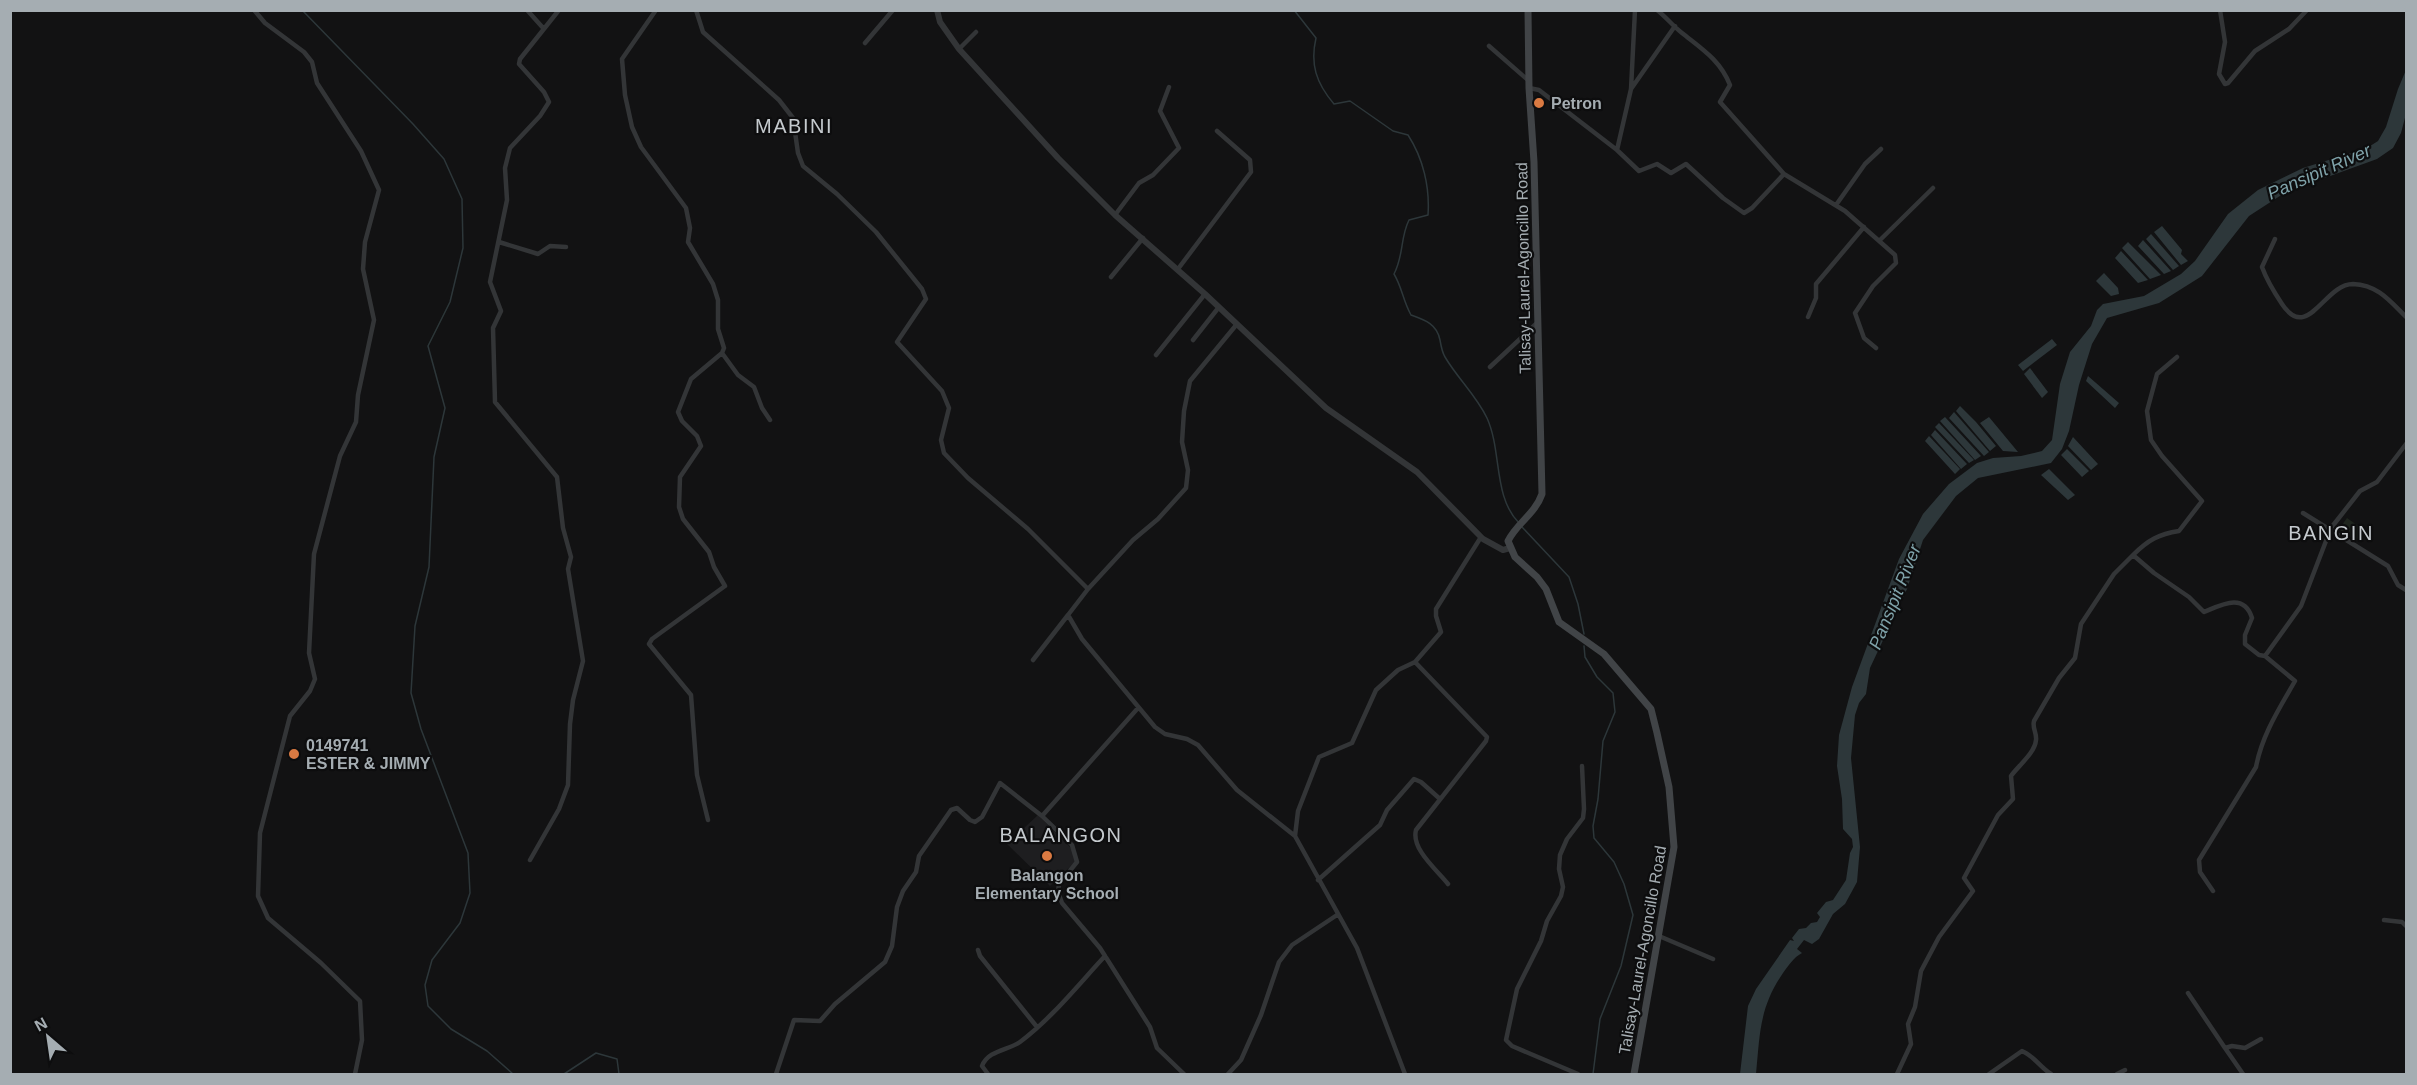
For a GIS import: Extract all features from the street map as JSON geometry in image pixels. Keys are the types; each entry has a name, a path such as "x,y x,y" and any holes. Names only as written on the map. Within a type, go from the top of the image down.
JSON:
{"main road":[{"name":"Talisay-Laurel-Agoncillo Road","path":"1527,10 1534,162 1542,494 1538,506 1514,531 1508,541 1515,557 1537,577 1546,589 1559,622 1604,654 1651,709 1669,787 1674,847 1634,1074"}],"street":[{"path":"254,10 266,23 304,52 312,62 317,83 361,151 379,190 365,242 363,268 374,320 358,395 356,422 340,456 314,554 309,653 315,679 310,691 290,716 260,833 258,896 268,918 321,963 360,1002 362,1040 355,1074"},
{"path":"527,10 544,29"},
{"path":"530,860 558,809 568,785 570,724 573,700 583,661 568,569 571,557 563,528 556,477 495,402 493,328 501,311 490,282 507,200 505,168 507,157 510,148 540,116 549,102 544,92 519,64 520,59 559,10"},
{"path":"656,10 622,59 625,94 632,127 641,147 686,208 690,228 688,242 713,284 718,300 718,328 724,348 722,353 691,379 678,412 682,421 697,436 701,446 699,452 682,473 678,498 681,516 710,552 714,567 725,586 652,639 649,644 691,695 697,775 708,820"},
{"path":"696,10 703,32 779,100 793,118 798,153 803,166 837,194 876,232 922,289 926,299 897,342 942,391 949,408 941,440 944,453 1028,529 1088,588"},
{"path":"865,43 893,10"},
{"path":"937,10 940,22 958,49 1058,158 1115,215 1178,269 1326,408 1417,472 1481,537 1494,547 1503,550 1510,548"},
{"path":"1617,150 1631,88 1635,10"},
{"path":"1657,10 1706,50 1726,75 1730,85 1720,102 1784,174 1836,205 1895,255 1896,263 1873,286 1855,313 1864,338 1876,348"},
{"path":"2220,10 2225,42 2219,74 2225,84 2254,51 2289,29 2307,10"},
{"path":"1631,88 1675,26"},
{"path":"958,49 976,32"},
{"path":"1489,46 1529,85 1539,90 1617,150 1639,171 1657,164 1671,173 1686,164 1728,203 1744,213 1752,208 1784,174"},
{"path":"1115,215 1139,183 1153,175 1179,148 1160,111 1169,87"},
{"path":"1178,269 1251,172 1250,160 1217,131"},
{"path":"1836,205 1865,164 1881,149"},
{"path":"1879,241 1933,188"},
{"path":"1808,317 1816,298 1816,284 1864,227"},
{"path":"1111,277 1143,238"},
{"path":"2275,238 2262,267 2267,282 2291,314 2297,318 2305,318 2336,291 2352,284 2379,290 2406,317"},
{"path":"499,242 538,254 550,246 566,247"},
{"path":"1156,355 1205,294"},
{"path":"1193,340 1219,307"},
{"path":"1490,367 1537,323"},
{"path":"1033,660 1088,588 1186,488 1188,470 1182,442 1184,411 1190,381 1237,324"},
{"path":"722,353 738,374 754,387 762,408 770,420"},
{"path":"1898,1074 1911,1044 1908,1024 1915,1007 1921,971 1939,937 1973,891 1964,878 1998,815 2013,799 2011,777 2037,739 2033,726 2034,721 2055,684 2075,658 2081,624 2114,574 2145,543 2161,533 2179,531 2202,501 2162,456 2151,440 2147,411 2157,374 2177,357"},
{"path":"2265,656 2301,606 2337,518 2360,490 2377,482 2406,444"},
{"path":"2302,513 2388,566 2397,585 2406,590"},
{"path":"1295,836 1298,811 1319,758 1352,742 1376,690 1398,670 1415,662 1441,632 1436,609 1481,537"},
{"path":"2133,555 2204,612 2229,602 2240,604 2251,614 2252,618 2245,635 2245,644 2259,655 2265,656 2295,681 2270,724 2256,767 2199,860 2200,872 2212,891"},
{"path":"1068,615 1082,639 1155,727 1165,734 1187,739 1198,745 1237,790 1295,836 1356,948 1405,1074"},
{"path":"1415,662 1487,737 1416,830 1414,838 1418,848 1448,884"},
{"path":"1042,816 1138,708"},
{"path":"1578,1074 1512,1046 1506,1040 1517,989 1541,941 1547,921 1562,896 1563,887 1558,869 1560,855 1567,839 1583,818 1582,766"},
{"path":"1318,880 1380,825 1387,810 1414,779 1421,782 1440,799"},
{"path":"776,1074 794,1020 819,1020 885,962 892,946 897,907 903,891 916,872 919,856 951,810 957,807 975,822 982,817 1000,783 1042,816 1072,845 1077,856 1075,866 1059,884 1058,892 1062,903 1105,956 1150,1027 1157,1048 1184,1074"},
{"path":"1228,1074 1240,1060 1261,1015 1279,962 1292,945 1337,915"},
{"path":"2384,920 2402,922 2406,926"},
{"path":"1659,936 1713,959"},
{"path":"978,950 980,956 1037,1027"},
{"path":"988,1074 982,1066 984,1060 1014,1045 1037,1027 1105,956"},
{"path":"2188,993 2243,1074"},
{"path":"2225,1048 2232,1046 2245,1048 2261,1039"},
{"path":"1989,1074 2022,1051 2033,1057 2041,1068 2051,1074"},
{"path":"2117,1074 2125,1070"}],"shaded area":[{"path":"2347,518 2364,530 2356,541 2339,529"},
{"name":"Balangon Elementary School","path":"1038,815 1073,850 1076,861 1050,886 1007,844"}],"water":[{"name":"Pansipit River","path":"2406,70 2406,114 2401,133 2393,148 2377,159 2286,192 2249,216 2202,276 2159,303 2107,318 2092,344 2079,385 2069,431 2062,449 2051,463 1978,478 1956,496 1923,540 1907,589 1870,668 1866,694 1859,703 1855,715 1851,758 1860,847 1857,882 1845,904 1833,914 1819,939 1812,944 1804,940 1797,949 1802,953 1783,973 1765,1010 1756,1074 1740,1074 1748,1006 1756,989 1790,940 1794,941 1792,938 1799,929 1817,922 1820,917 1817,913 1826,902 1833,900 1846,880 1853,847 1852,839 1843,829 1842,799 1837,766 1839,735 1852,687 1899,559 1923,514 1949,484 1977,463 1993,458 2021,456 2042,451 2052,440 2060,384 2070,352 2091,326 2097,310 2103,304 2144,296 2181,274 2195,261 2228,214 2258,190 2303,168 2367,148 2378,141 2386,127"},
{"path":"2162,226 2188,261 2181,265 2154,232"},
{"path":"2151,234 2179,266 2173,270 2146,239"},
{"path":"2143,240 2171,271 2164,274 2138,246"},
{"path":"2128,242 2161,275 2150,279 2122,248"},
{"path":"2121,251 2148,280 2138,283 2115,258"},
{"path":"2104,273 2118,288 2119,294 2111,296 2096,281"},
{"path":"2052,339 2057,345 2023,371 2018,365"},
{"path":"2030,368 2048,392 2042,398 2024,374"},
{"path":"2088,376 2119,403 2115,408 2086,381"},
{"path":"1960,406 1996,446 1990,451 1956,411"},
{"path":"1954,412 1989,452 1984,456 1949,418"},
{"path":"1945,417 1981,456 1975,460 1940,421"},
{"path":"1989,417 2018,452 2003,451 1980,423"},
{"path":"1939,423 1974,460 1969,463 1935,427"},
{"path":"1935,430 1967,464 1961,469 1931,435"},
{"path":"1929,436 1960,469 1955,474 1925,441"},
{"path":"2073,437 2098,464 2091,470 2068,446"},
{"path":"2067,449 2089,471 2082,477 2061,455"},
{"path":"2049,469 2075,495 2068,500 2041,475"}],"waterway":[{"path":"302,10 444,159 462,199 463,248 450,302 428,346 445,408 434,457 429,567 415,626 411,693 421,729 468,853 470,893 460,923 432,960 425,985 428,1006 451,1029 487,1051 513,1074"},
{"path":"1294,10 1316,38 1314,47 1316,73 1334,104 1350,101 1393,131 1408,135 1418,153 1427,183 1428,215 1409,220 1394,274 1411,315 1426,321 1436,330 1445,357 1487,418 1495,445 1501,487 1505,500 1519,523"},
{"path":"1522,527 1569,577 1578,604 1584,634"},
{"path":"1584,646 1585,657 1597,677 1613,693 1615,712 1603,741 1598,799 1593,826 1594,838 1614,862 1624,884 1633,915 1621,966 1600,1019 1593,1074"},
{"path":"564,1074 596,1053 617,1059 619,1074"}],"place":[{"name":"Petron","path":"1539,103"},
{"name":"0149741 ESTER & JIMMY","path":"294,754"},
{"name":"Balangon Elementary School","path":"1047,856"}],"district":[{"name":"MABINI","path":"794,126"},
{"name":"BANGIN","path":"2331,533"},
{"name":"BALANGON","path":"1061,835"}]}
